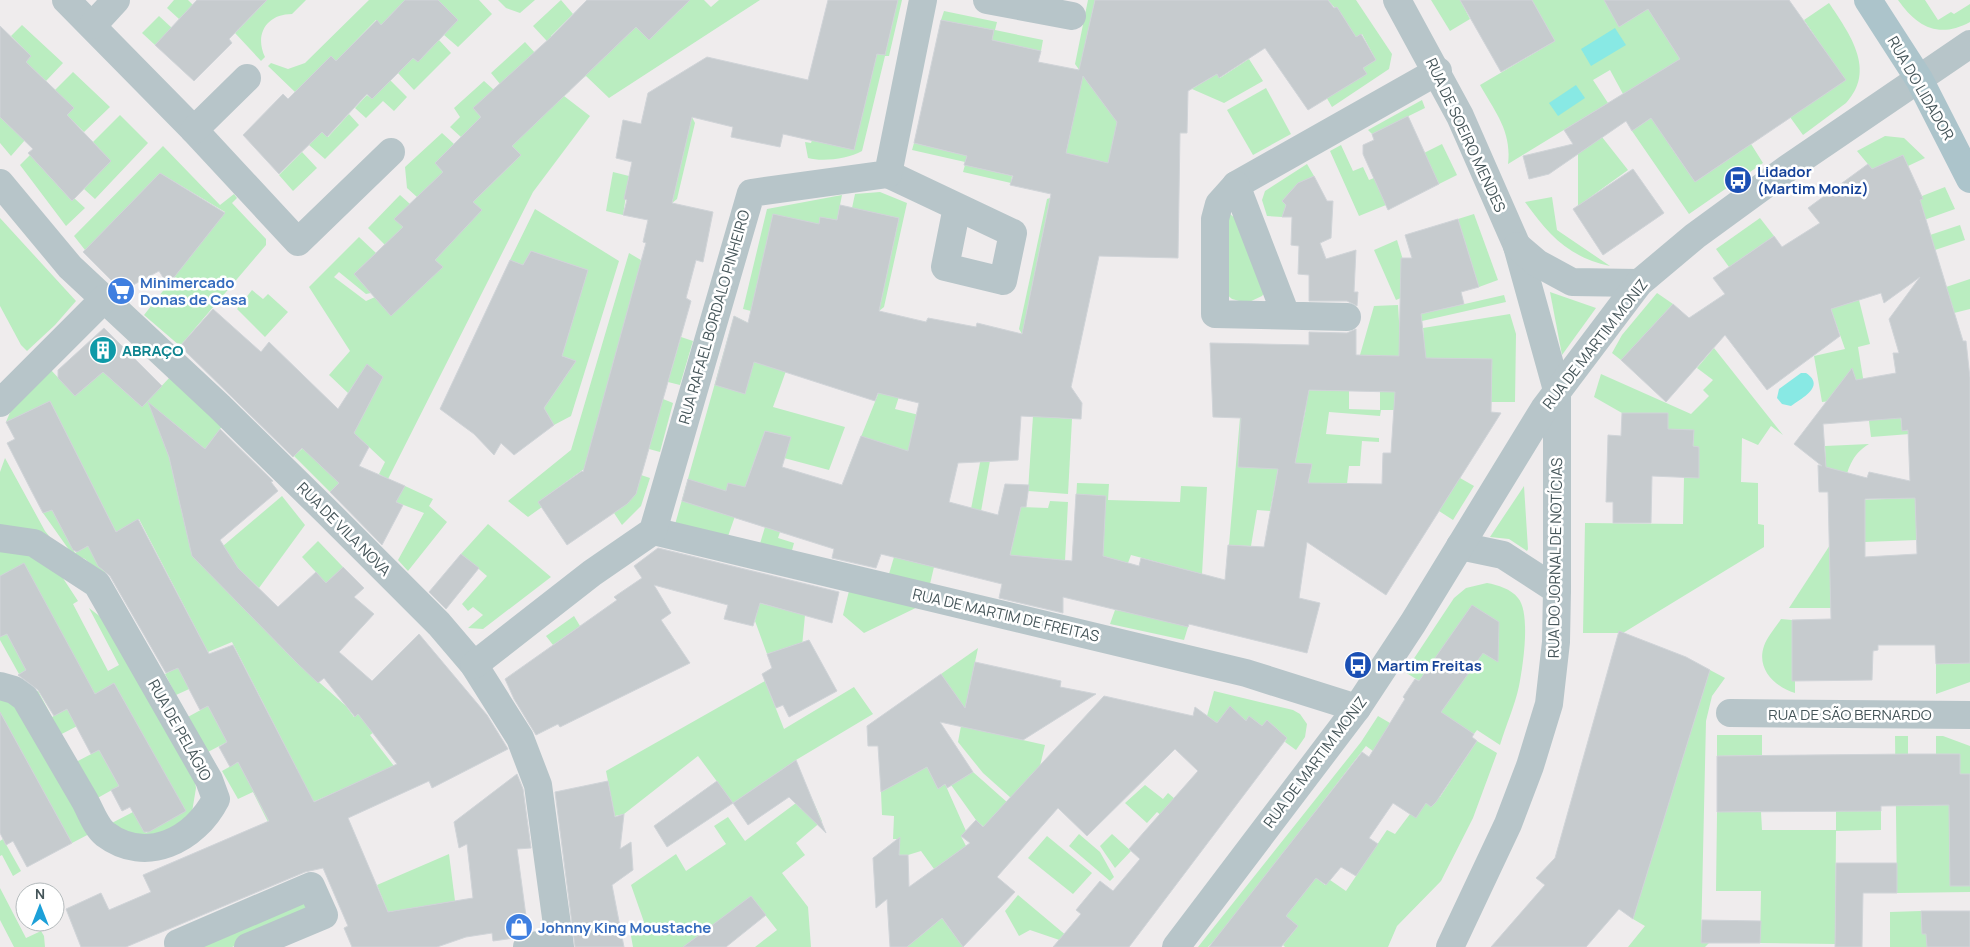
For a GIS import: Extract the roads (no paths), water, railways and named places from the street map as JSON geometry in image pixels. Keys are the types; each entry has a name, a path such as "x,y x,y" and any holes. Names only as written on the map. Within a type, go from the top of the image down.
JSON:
{"main road":[{"name":"RUA DO LIDADOR","path":"1868,0 1919,79 1970,179"}],"street":[{"path":"66,0 93,25 194,130 298,242 391,152"},
{"path":"93,25 116,0"},
{"path":"923,0 888,174 957,207"},
{"path":"987,0 1072,16"},
{"name":"RUA DE SOEIRO MENDES","path":"1397,0 1438,71 1460,116 1517,246 1556,390"},
{"name":"RUA DE MARTIM MONIZ","path":"1176,947 1356,708 1413,623 1556,390 1639,283 1702,230 1970,44"},
{"path":"1347,316 1215,314 1215,219 1219,204 1236,185 1438,71"},
{"path":"194,130 247,78"},
{"name":"RUA RAFAEL BORDALO PINHEIRO","path":"653,531 751,193 888,174"},
{"name":"RUA DE VILA NOVA","path":"0,183 70,267 220,407 340,525 439,624 474,665 520,738 538,785 559,944"},
{"path":"1236,185 1286,315"},
{"name":"RUA DE SOEIRO MENDES","path":"1517,246 1537,263 1572,282 1639,283"},
{"path":"0,402 104,299"},
{"name":"RUA DO JORNAL DE NOTÍCIAS","path":"1450,947 1508,824 1530,766 1549,704 1556,642 1556,390"},
{"path":"474,665 592,572 653,531"},
{"name":"RUA DE MARTIM DE FREITAS","path":"653,531 1246,673 1356,708"},
{"name":"RUA DE PELÁGIO","path":"0,538 34,543 97,584 209,780 216,799 210,810 181,839 157,848 128,845 104,833 25,698 14,690 0,686"},
{"path":"1460,546 1503,555 1557,590"},
{"name":"RUA DE SÃO BERNARDO","path":"1730,713 1970,715"},
{"path":"180,947 178,943 311,886 324,915 248,947"},
{"path":"527,947 559,944"}],"water":[{"path":"1615,28 1626,45 1591,66 1581,49"},
{"path":"1576,85 1585,98 1558,116 1549,103"},
{"path":"1801,373 1806,373 1812,378 1813,387 1791,406 1782,404 1777,398 1779,389"}],"place":[{"name":"Lidador (Martim Moniz)","path":"1738,180"},
{"name":"Minimercado Donas de Casa","path":"121,291"},
{"name":"ABRAÇO","path":"103,350"},
{"name":"Martim Freitas","path":"1358,665"},
{"name":"Johnny King Moustache","path":"519,927"}]}
